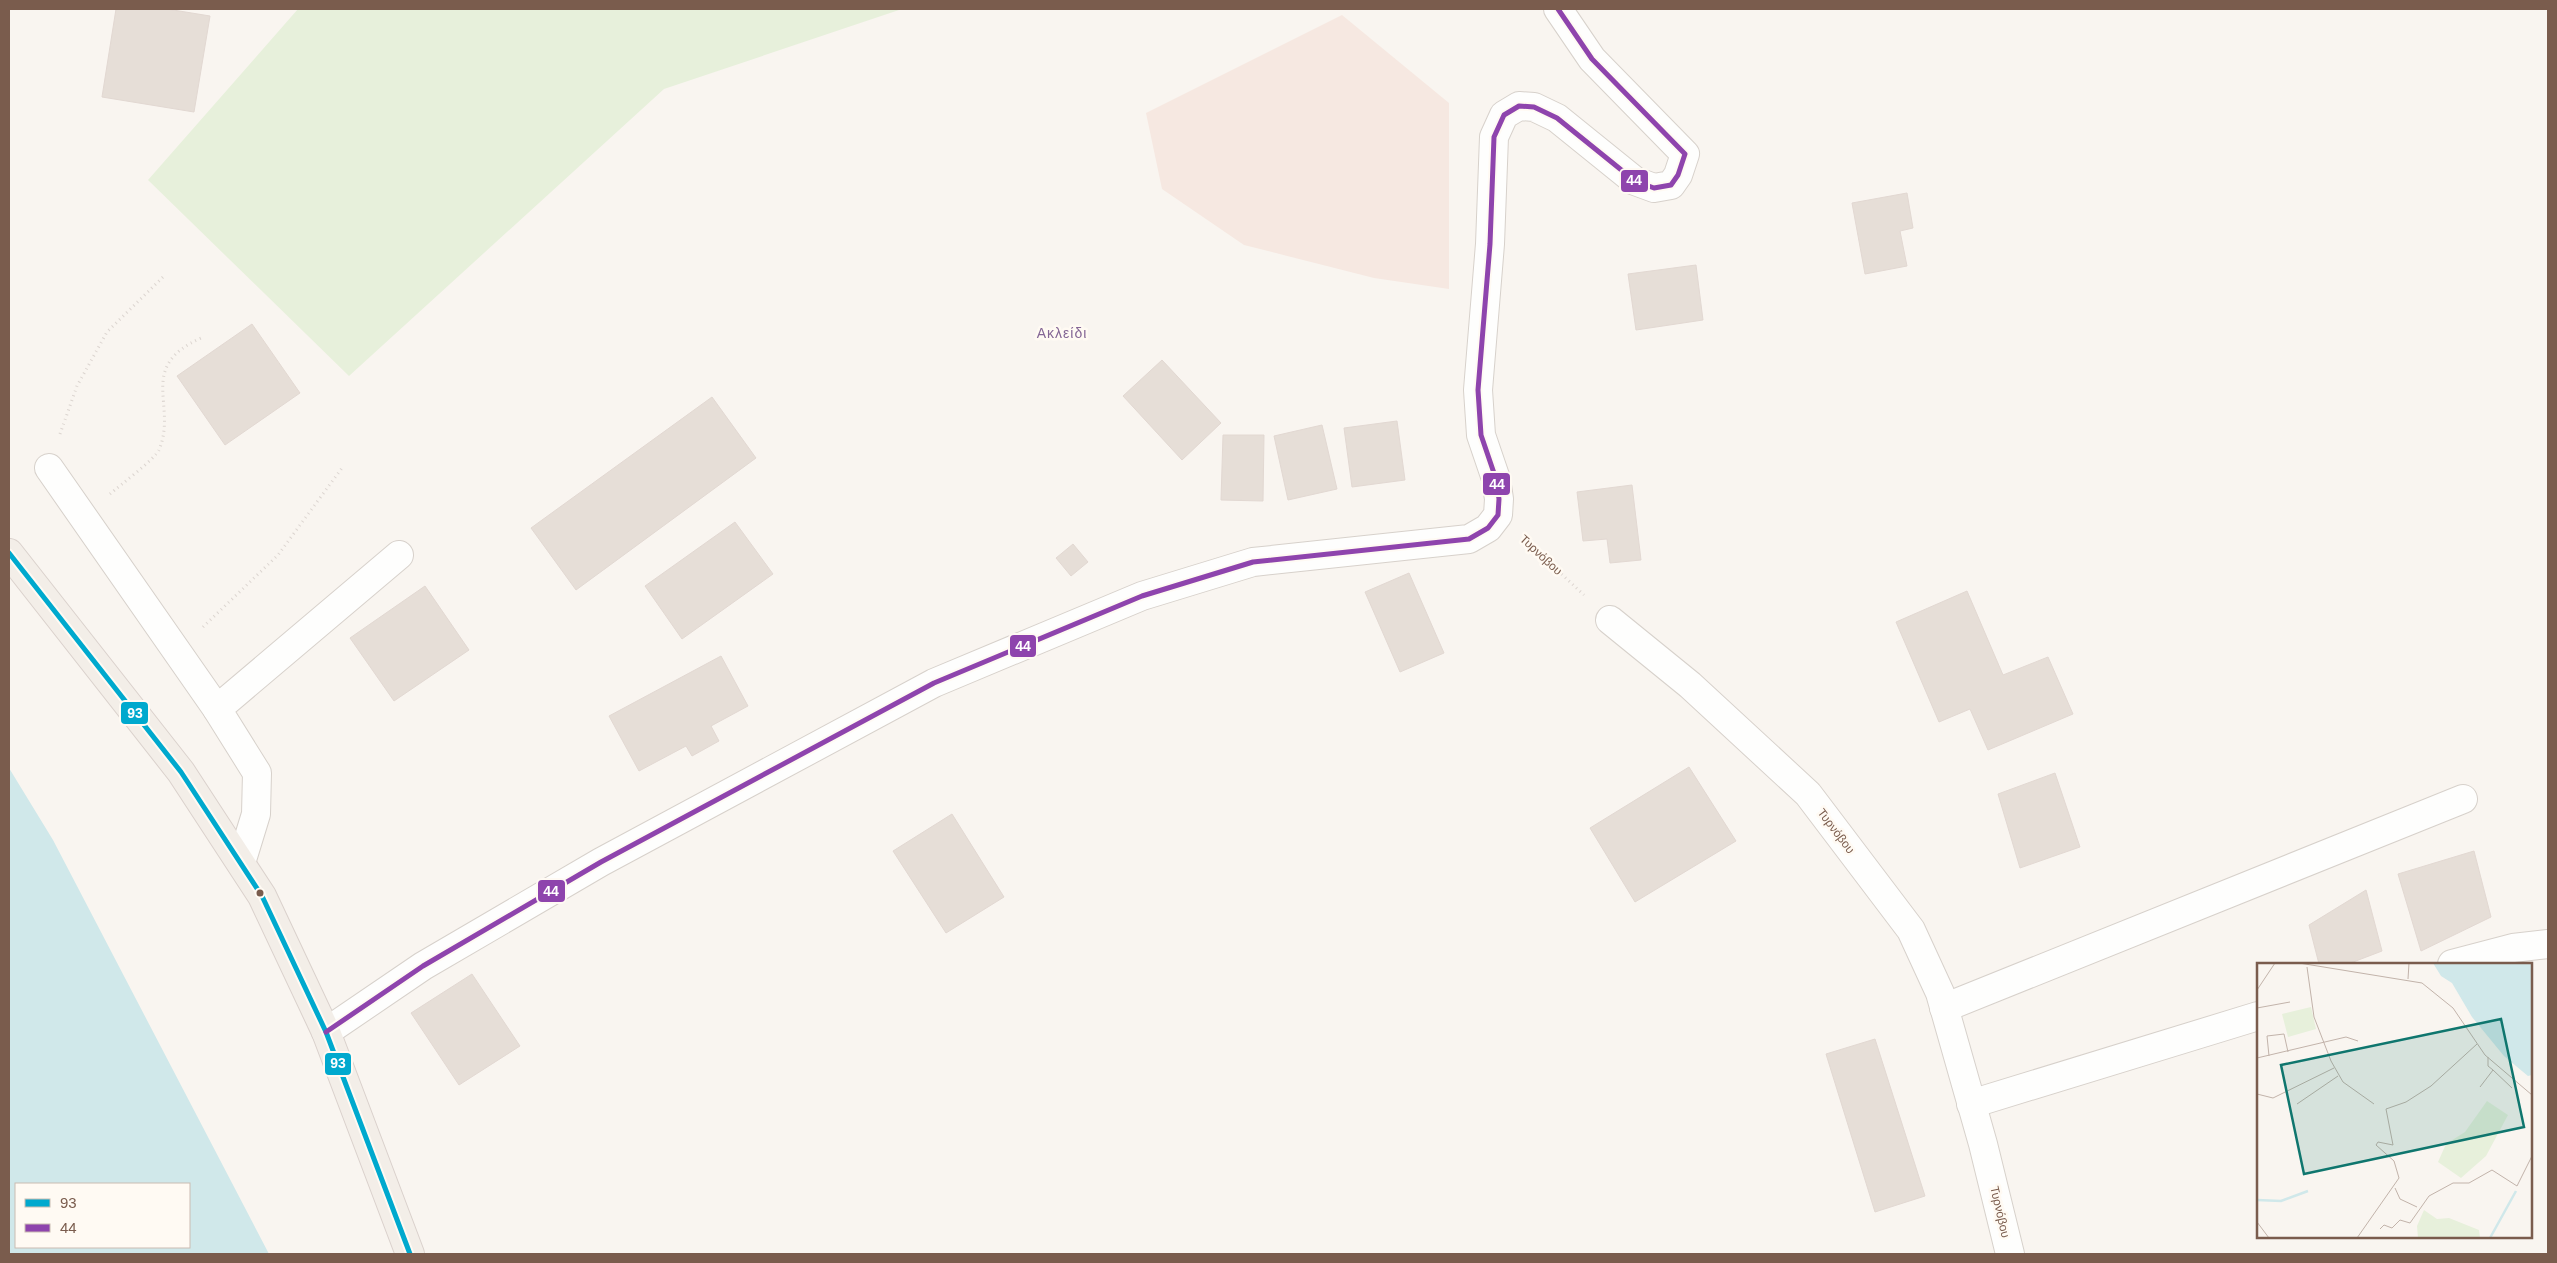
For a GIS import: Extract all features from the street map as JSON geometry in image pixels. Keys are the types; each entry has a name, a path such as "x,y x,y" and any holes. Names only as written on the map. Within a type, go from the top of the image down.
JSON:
{"main road":[{"path":"9,553 181,772 262,896 326,1032 410,1254"}],"street":[{"path":"326,1032 423,966 601,862 934,683 1142,596 1254,562 1469,539 1488,528 1498,515 1499,499 1496,479 1481,435 1478,390 1490,244 1494,138 1504,116 1519,106 1534,107 1550,114 1635,181 1654,188 1671,185 1678,175 1684,154 1592,59 1558,9"},
{"path":"49,468 218,709 257,773 256,814 240,863"},
{"path":"218,709 399,555"},
{"name":"Τυρνόβου","path":"1610,620 1690,685 1808,794 1911,930 1944,1008 2010,1254"},
{"path":"1944,1008 2463,799"},
{"path":"2456,963 2513,948 2548,944"},
{"path":"1971,1104 2257,1016"}],"path":[{"path":"49,468 77,386 107,332 165,276"},
{"path":"83,517 158,452 165,422 161,388 168,362 187,344 201,338"},
{"path":"178,652 278,555 342,468"},
{"name":"Τυρνόβου","path":"1498,515 1610,620"}],"shaded area":[{"path":"1342,15 1449,103 1449,289 1374,278 1244,245 1162,189 1146,113"}],"green space":[{"path":"298,9 902,9 664,89 349,376 148,180"}],"water":[{"path":"9,768 53,840 269,1254 9,1254"}],"building":[{"path":"116,9 167,9 210,16 194,112 102,97"},
{"path":"1907,193 1913,228 1900,231 1907,266 1865,274 1852,203"},
{"path":"1696,265 1703,320 1636,330 1628,274"},
{"path":"252,324 300,393 225,445 177,376"},
{"path":"1162,360 1221,423 1182,460 1123,396"},
{"path":"712,397 756,458 576,590 531,528"},
{"path":"1397,421 1405,480 1352,487 1344,428"},
{"path":"1322,425 1337,489 1288,500 1274,436"},
{"path":"1223,435 1264,435 1263,501 1221,500"},
{"path":"1632,485 1641,560 1610,563 1607,539 1583,541 1577,492"},
{"path":"735,522 773,574 682,639 645,586"},
{"path":"1073,544 1088,562 1071,576 1056,558"},
{"path":"1409,573 1444,653 1400,672 1365,592"},
{"path":"425,586 469,650 394,701 350,638"},
{"path":"1967,591 2003,675 2048,657 2073,714 1988,750 1970,709 1939,722 1896,622"},
{"path":"721,656 748,706 711,726 719,741 692,756 686,746 639,771 609,716"},
{"path":"1689,767 1736,841 1635,902 1590,828"},
{"path":"2055,773 2080,847 2020,868 1998,794"},
{"path":"952,814 1004,897 946,933 893,851"},
{"path":"2474,851 2491,917 2421,951 2398,874"},
{"path":"2366,890 2382,951 2351,963 2319,963 2309,925"},
{"path":"472,974 520,1046 459,1085 411,1013"},
{"path":"1875,1039 1925,1196 1875,1212 1826,1054"}],"transit line":[{"name":"44","path":"326,1032 423,966 601,862 934,683 1142,596 1253,562 1469,539 1488,528 1498,515 1499,499 1496,479 1481,435 1478,390 1490,244 1494,137 1504,115 1519,106 1534,107 1557,118 1635,181 1654,188 1671,185 1678,175 1685,154 1592,59 1558,9"},
{"name":"93","path":"9,553 181,772 262,896 326,1032 410,1254"}],"district":[{"name":"Ακλείδι","path":"1062,333"}]}
